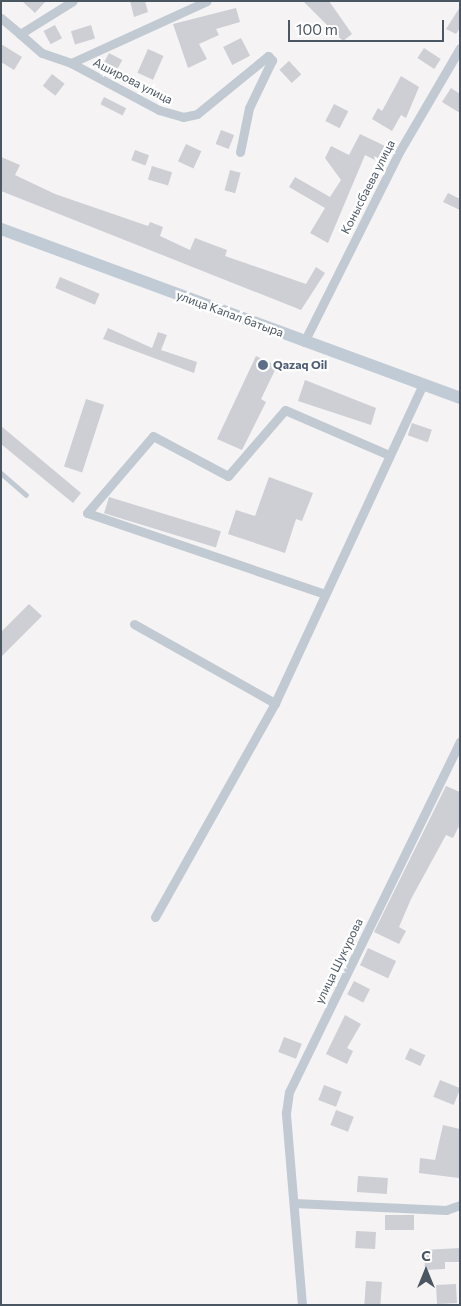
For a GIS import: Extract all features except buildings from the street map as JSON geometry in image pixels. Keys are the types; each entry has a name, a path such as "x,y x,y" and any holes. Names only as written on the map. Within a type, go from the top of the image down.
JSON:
{"main road":[{"name":"улица Капал батыра","path":"1,229 460,398"}],"street":[{"path":"20,34 73,1"},
{"path":"1,18 42,53 71,63 207,1"},
{"name":"Конысбаева улица","path":"304,342 398,154 460,48"},
{"name":"Аширова улица","path":"71,63 159,110 183,117 197,114 268,56 272,60 249,108 240,152"},
{"path":"155,917 275,703 423,384"},
{"path":"325,594 87,513 153,436 228,476 285,410 390,455"},
{"path":"134,624 275,703"},
{"name":"улица Шукурова","path":"302,1305 286,1113 289,1092 460,742"},
{"path":"294,1203 446,1210 460,1205"}],"lane":[{"path":"1,473 26,495"}],"place":[{"name":"Qazaq Oil","path":"263,365"}]}
